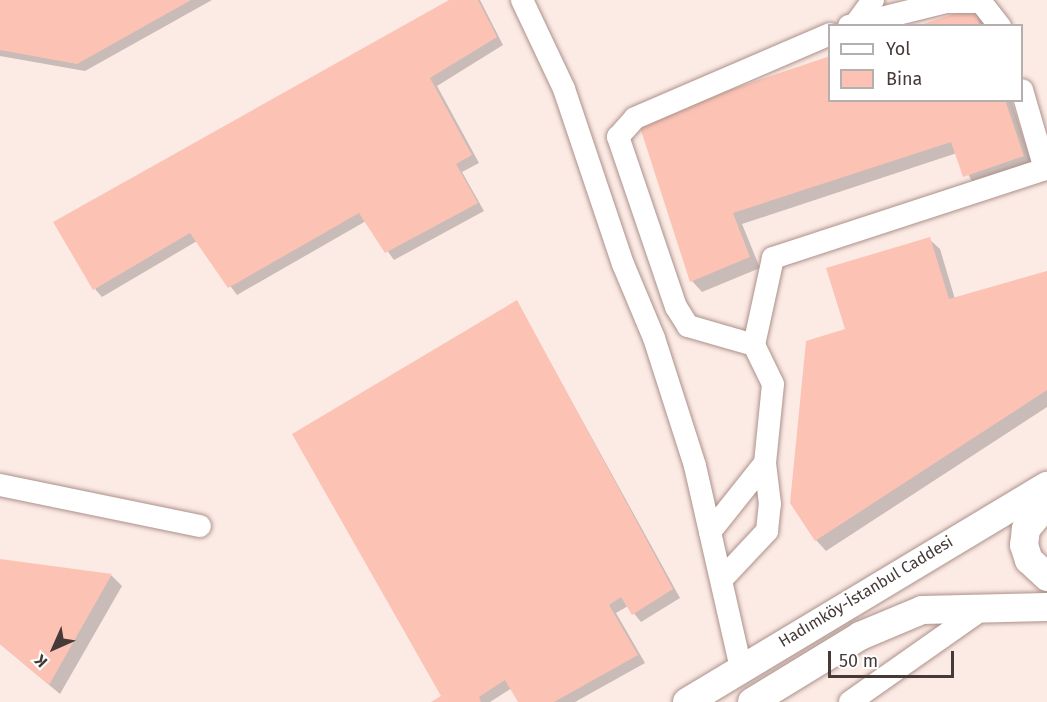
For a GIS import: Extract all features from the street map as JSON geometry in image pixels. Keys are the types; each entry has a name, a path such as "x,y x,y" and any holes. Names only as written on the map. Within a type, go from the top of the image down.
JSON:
{"main road":[{"name":"Hadımköy-İstanbul Caddesi","path":"687,702 1047,486"},
{"path":"1047,504 1026,529 1024,545 1029,561 1047,577"},
{"path":"741,668 760,700 860,636 922,610 1047,607"}],"street":[{"path":"522,0 564,89 623,264 654,338 710,532 741,668"},
{"path":"853,24 873,0"},
{"path":"853,24 946,2 981,2 998,24"},
{"path":"754,345 688,326 676,307 618,137 635,118 828,35"},
{"path":"722,579 767,531 765,463 772,384 754,345 773,258 1045,170 1023,93"},
{"path":"710,532 765,463"},
{"path":"0,485 200,526"},
{"path":"850,702 985,607"}],"building":[{"path":"0,0 191,0 77,64 0,50"},
{"path":"449,0 478,0 497,37 430,78 472,155 456,164 478,203 385,253 359,213 228,288 190,233 93,290 53,222"},
{"path":"974,7 979,24 923,24"},
{"path":"828,57 828,102 1006,102 1024,156 963,177 951,142 733,213 750,257 690,282 638,121"},
{"path":"930,237 949,299 1047,271 1047,390 815,541 790,503 806,341 845,329 826,268"},
{"path":"517,300 673,589 632,615 621,597 609,605 638,655 554,702 518,702 505,680 479,697 481,702 431,702 441,696 292,434"},
{"path":"0,559 112,574 49,685 0,644"}]}
